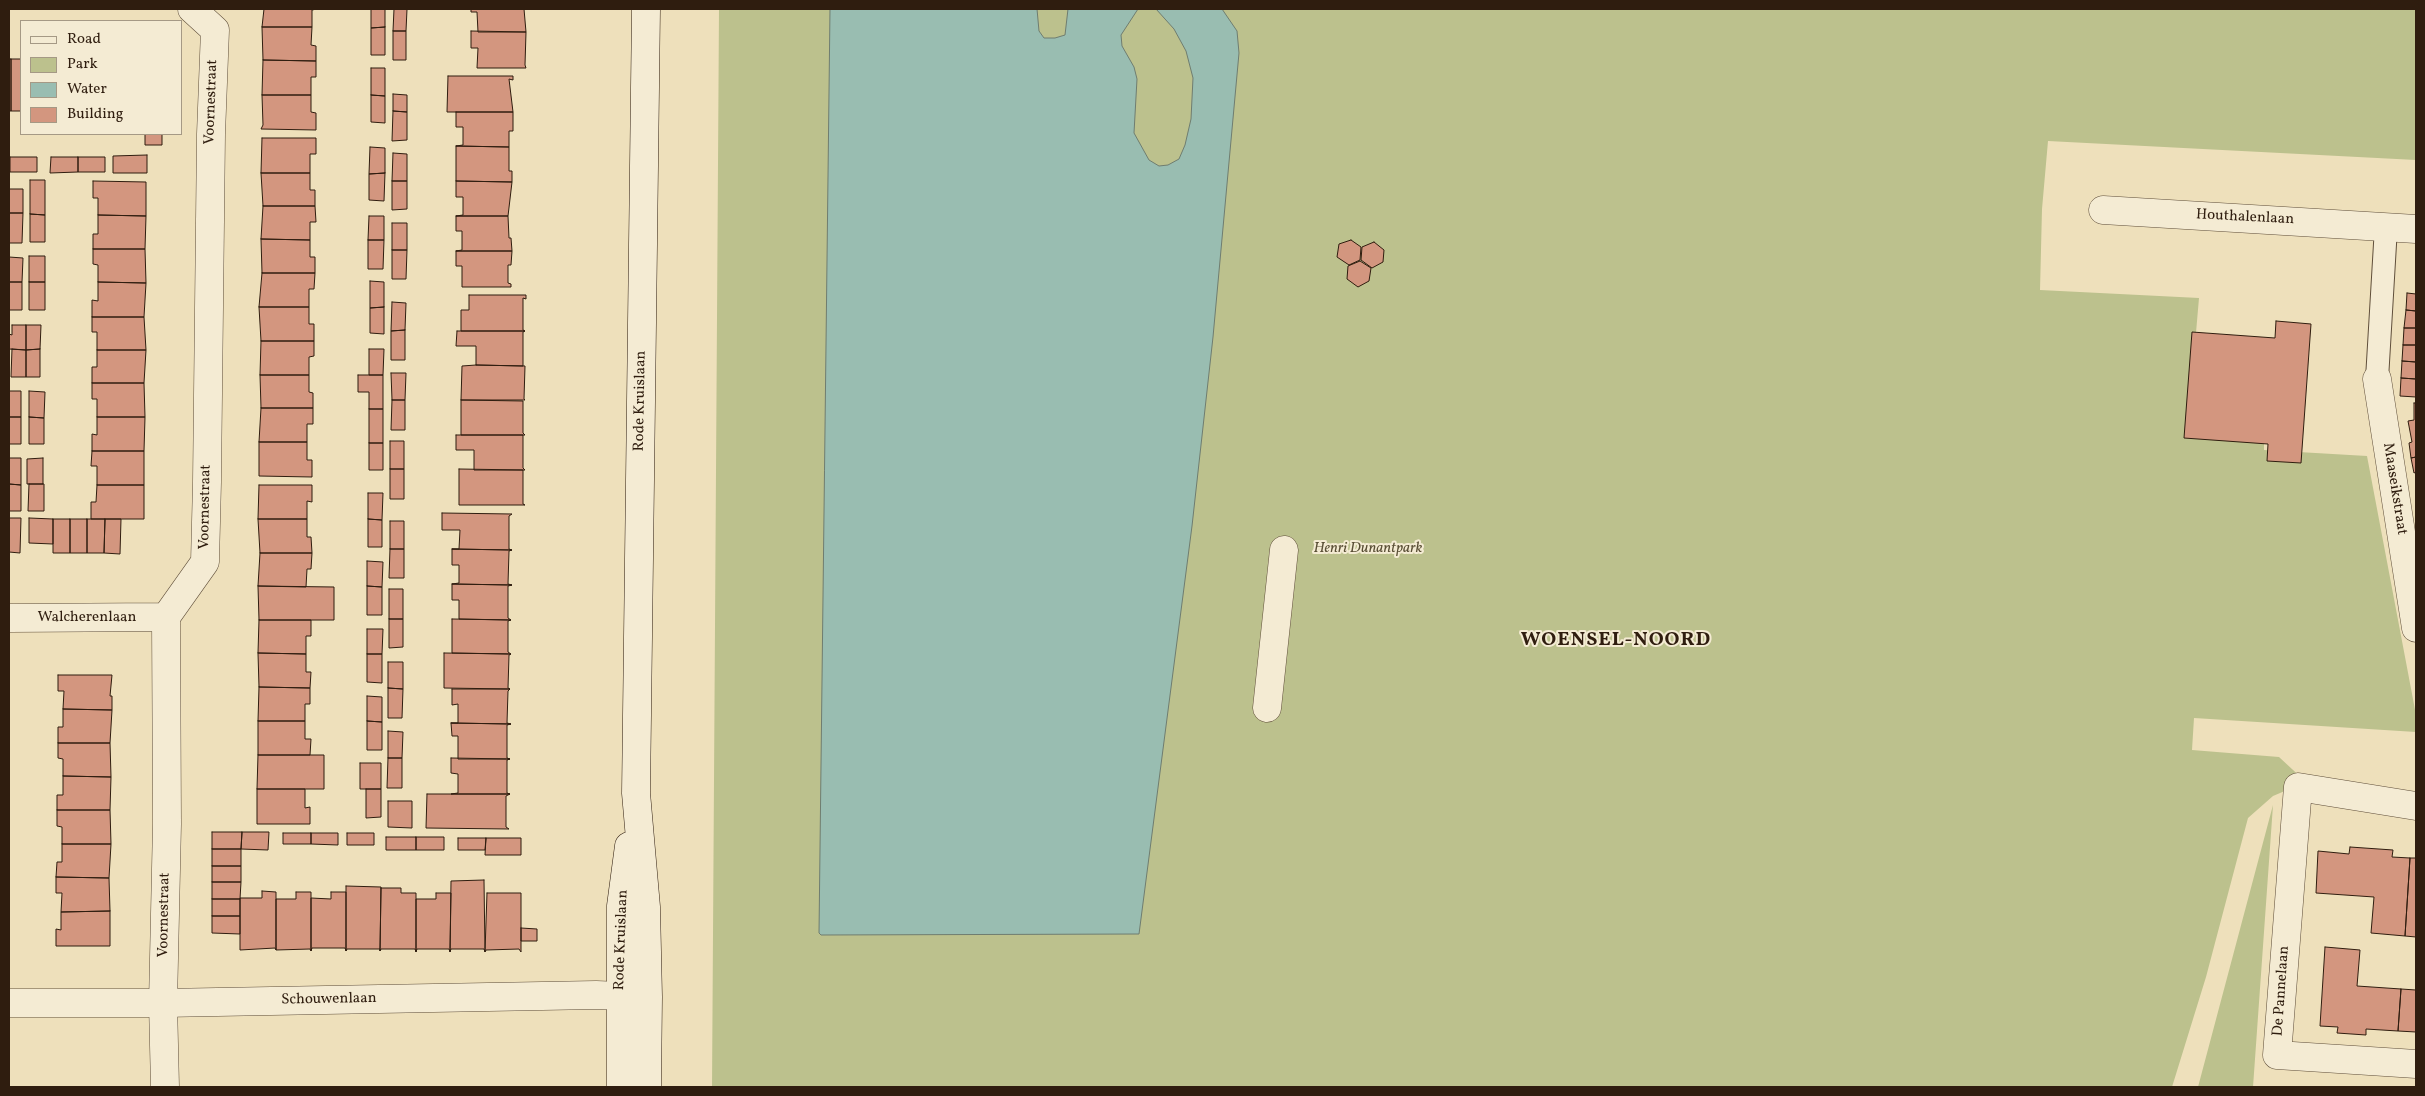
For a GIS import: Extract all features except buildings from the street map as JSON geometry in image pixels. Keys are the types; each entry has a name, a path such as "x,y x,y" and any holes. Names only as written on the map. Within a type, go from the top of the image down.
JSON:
{"street":[{"name":"Voornestraat","path":"165,1087 163,1003 167,824 166,618 205,562 211,134 215,30 192,9"},
{"name":"Rode Kruislaan","path":"646,9 636,793 646,907 647,1087"},
{"name":"Houthalenlaan","path":"2104,210 2416,229"},
{"name":"Maaseikstraat","path":"2377,379 2416,628"},
{"path":"1267,708 1284,550"},
{"name":"Walcherenlaan","path":"9,618 166,618"},
{"name":"De Pannelaan","path":"2416,806 2298,787 2277,1055 2416,1064"},
{"name":"Rode Kruislaan","path":"621,1087 621,906 636,793"},
{"name":"Schouwenlaan","path":"9,1003 648,997"}],"lane":[{"path":"2377,379 2386,227"}],"green space":[{"name":"Henri Dunantpark","path":"719,9 2416,9 2416,160 2048,141 2042,209 2040,290 2199,298 2188,425 2264,428 2264,450 2367,456 2416,715 2416,732 2194,718 2192,750 2279,757 2306,782 2273,796 2248,818 2206,977 2172,1087 712,1087"},
{"path":"2273,805 2253,1087 2198,1087"}],"water":[{"path":"830,9 1037,9 1039,31 1044,38 1055,38 1065,35 1068,9 1138,9 1121,35 1122,46 1134,67 1137,79 1134,133 1149,160 1159,166 1168,165 1179,159 1185,145 1191,119 1193,78 1186,51 1174,29 1156,9 1222,9 1237,31 1239,53 1213,337 1192,526 1139,934 821,935 819,933"}],"district":[{"name":"WOENSEL-NOORD","path":"1616,641"}]}
